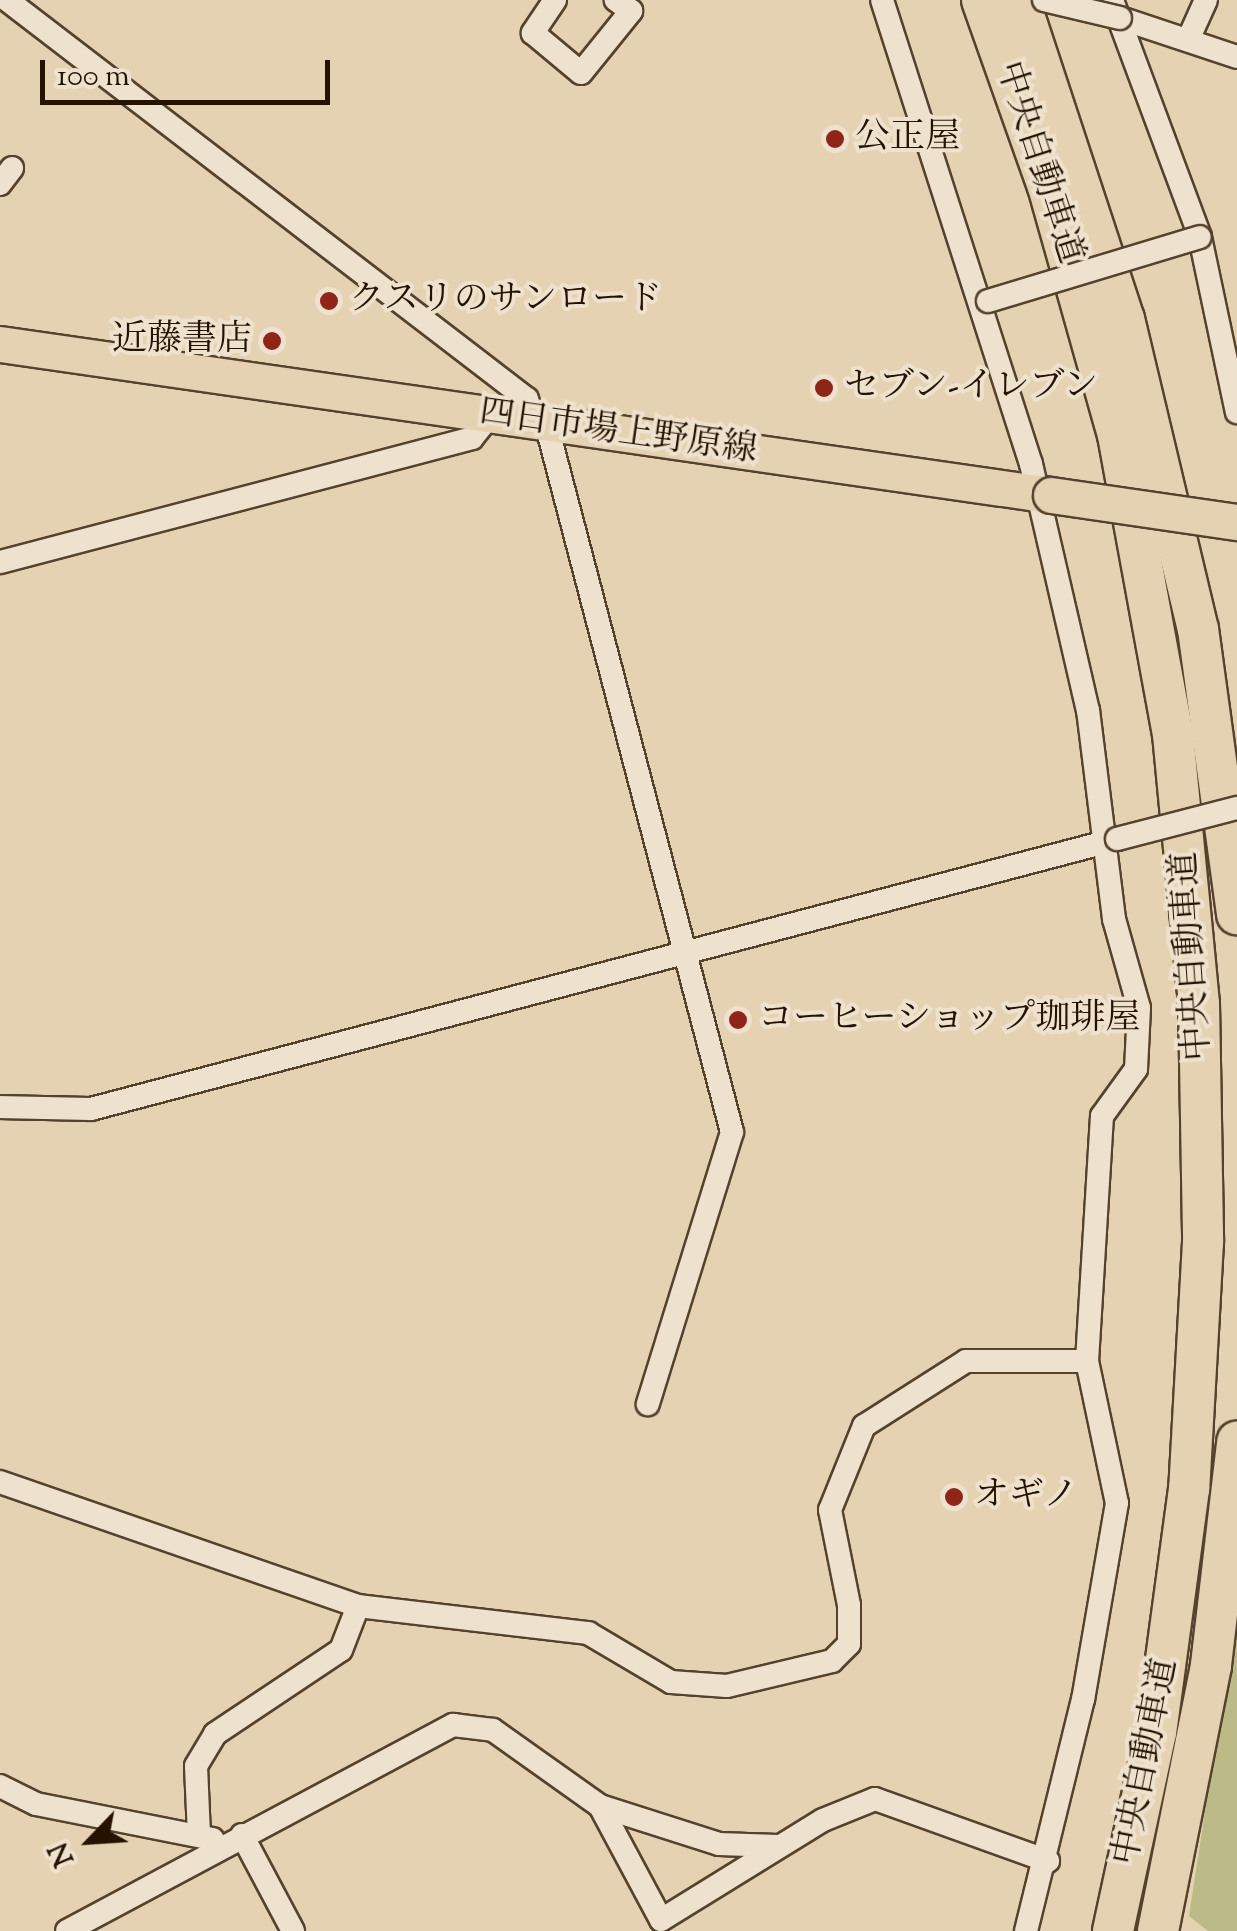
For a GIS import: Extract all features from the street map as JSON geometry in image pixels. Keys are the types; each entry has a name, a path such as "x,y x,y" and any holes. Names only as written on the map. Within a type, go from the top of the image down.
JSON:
{"highway":[{"path":"951,0 1085,310"},
{"name":"中央自動車道","path":"982,0 1085,310 1173,734 1204,1126 1189,1489 1156,1732 1114,1931"},
{"name":"中央自動車道","path":"1019,0 1124,320 1198,629 1237,914"},
{"path":"1046,0 1144,316 1198,629"},
{"name":"中央自動車道","path":"1158,1931 1208,1684 1237,1442"}],"main road":[{"name":"四日市場上野原線","path":"0,344 1237,522"}],"street":[{"path":"7,0 527,399 540,422 732,1132 648,1404"},
{"path":"555,0 532,33 581,73 631,11 616,0"},
{"path":"882,0 1046,495 1112,842 1114,919 1139,1008 1136,1070 1102,1116 1087,1361 1116,1503 1048,1861 1026,1931"},
{"path":"1046,0 1116,9 1237,57"},
{"path":"1188,40 1206,0"},
{"path":"1116,9 1200,237 1237,412"},
{"path":"983,302 1200,237"},
{"path":"0,562 472,438 490,416"},
{"path":"0,1107 91,1109 686,956 1237,808"},
{"path":"0,1482 358,1606 588,1634 671,1682 727,1686 832,1661 849,1644 849,1605 830,1510 864,1426 966,1361 1087,1361"},
{"path":"199,1835 196,1766 216,1734 341,1650 358,1606"},
{"path":"67,1931 452,1725 492,1730 600,1806 720,1844 778,1846"},
{"path":"0,1786 36,1804 234,1839"},
{"path":"600,1806 661,1920 766,1862 778,1846 875,1799 1048,1861"},
{"path":"234,1839 293,1931"}],"shaded area":[{"path":"1237,1603 1237,1931 1208,1931 1189,1916"}],"place":[{"name":"公正屋","path":"835,139"},
{"name":"クスリのサンロード","path":"329,301"},
{"name":"近藤書店","path":"272,341"},
{"name":"セブン-イレブン","path":"824,388"},
{"name":"コーヒーショップ珈琲屋","path":"738,1020"},
{"name":"オギノ","path":"954,1497"}]}
